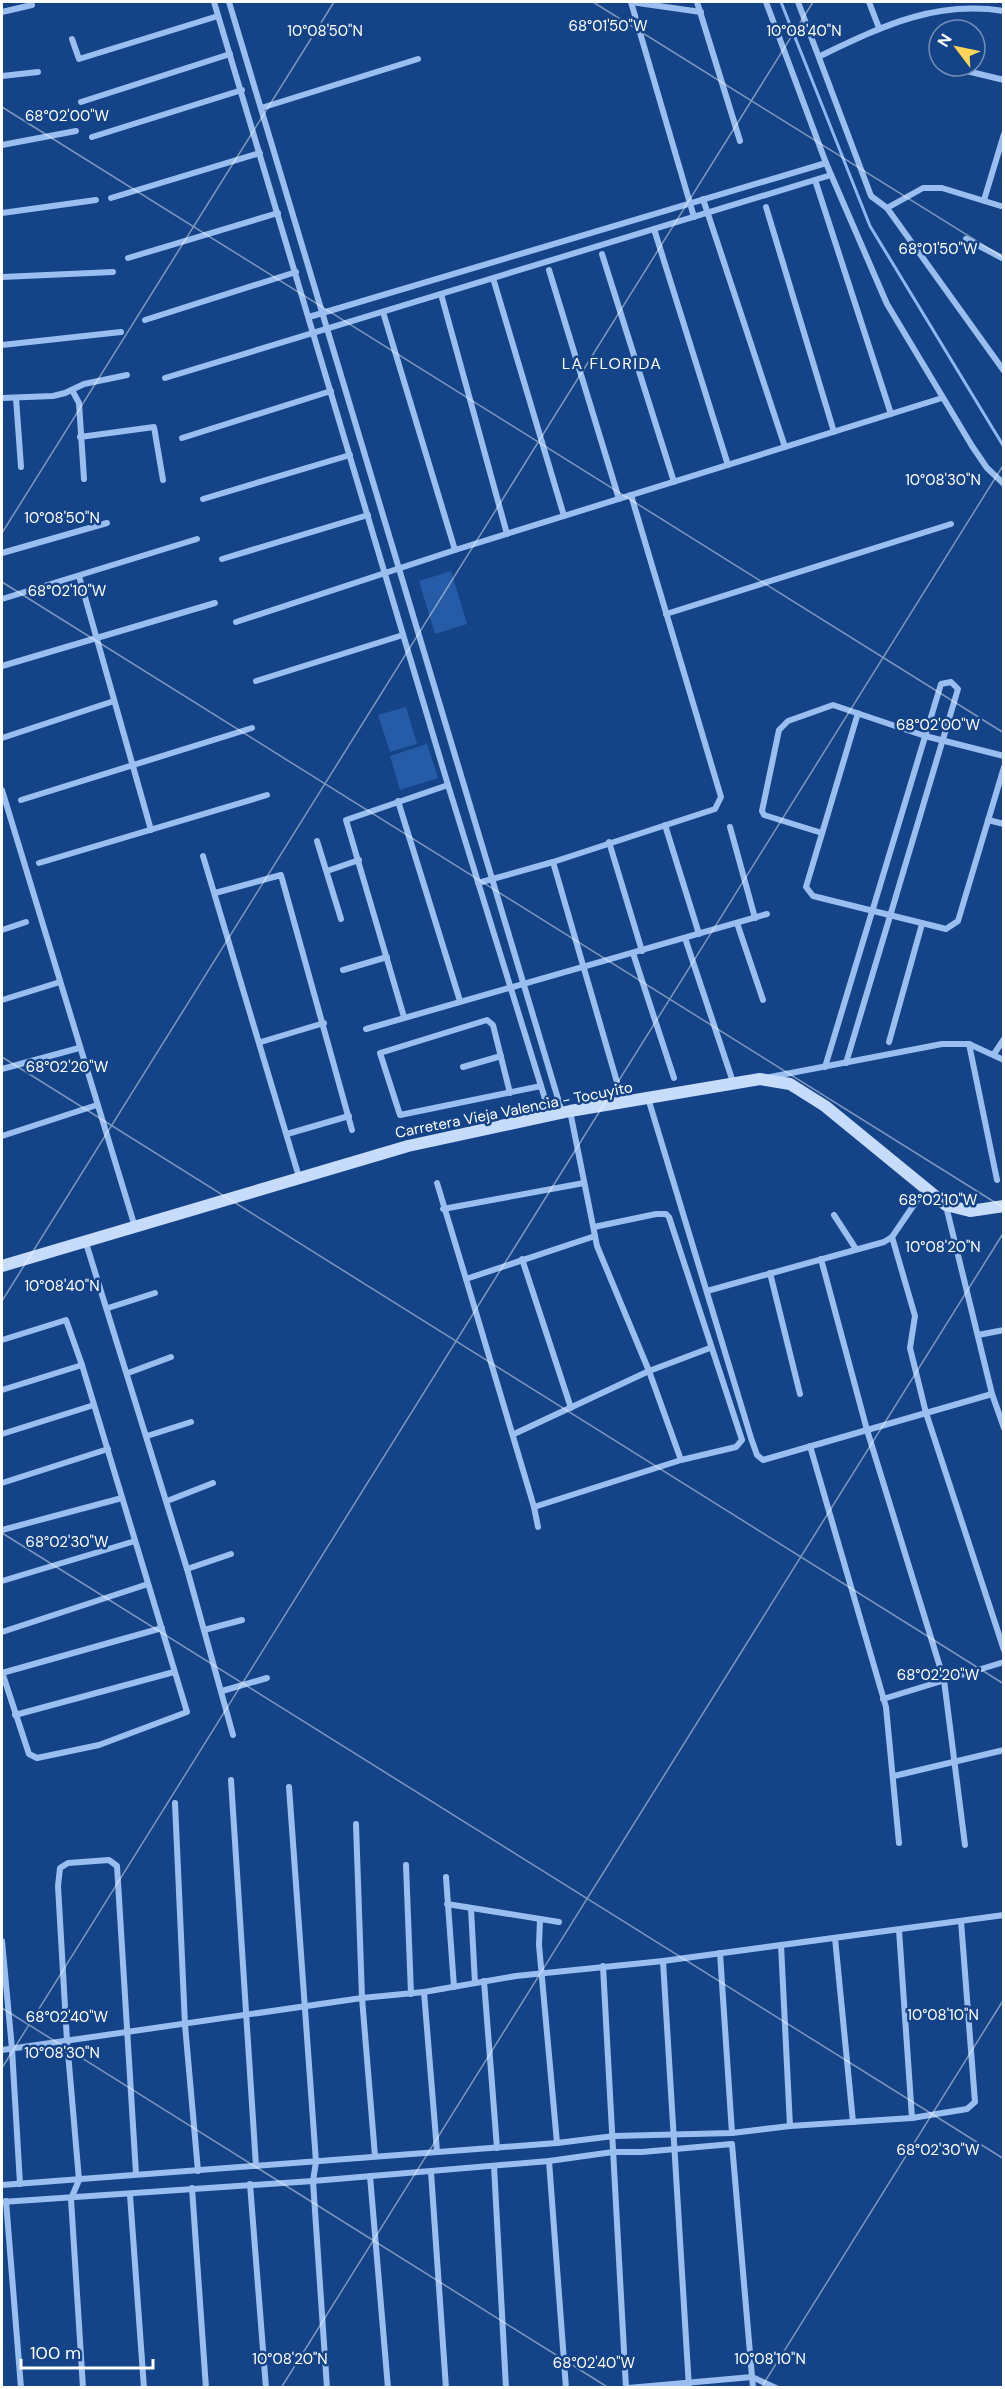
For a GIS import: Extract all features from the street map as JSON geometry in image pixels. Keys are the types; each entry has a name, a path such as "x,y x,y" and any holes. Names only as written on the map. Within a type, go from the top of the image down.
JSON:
{"street":[{"path":"213,2 242,90 448,785 541,1086 561,1113"},
{"path":"229,2 522,984 584,1183 595,1236 649,1371 681,1460"},
{"path":"694,217 631,2 701,12"},
{"path":"697,2 740,141"},
{"path":"766,2 826,163 887,304 942,398 987,468 1004,484"},
{"path":"798,2 871,196 887,208 1004,371"},
{"path":"869,2 879,28"},
{"path":"820,56 923,8 960,3 1004,11"},
{"path":"2,12 32,5"},
{"path":"72,39 79,59 218,16"},
{"path":"81,102 230,54"},
{"path":"261,108 418,59"},
{"path":"2,76 38,72"},
{"path":"987,76 1004,80"},
{"path":"92,137 242,90"},
{"path":"2,145 76,131"},
{"path":"984,200 1004,134"},
{"path":"111,198 260,153"},
{"path":"309,317 826,163"},
{"path":"165,378 831,175"},
{"path":"815,180 891,414"},
{"path":"887,208 923,188 942,188 1004,207"},
{"path":"703,199 785,447"},
{"path":"2,213 96,200"},
{"path":"766,207 834,432"},
{"path":"128,258 278,213"},
{"path":"654,229 728,465"},
{"path":"966,239 1004,259"},
{"path":"602,254 674,482"},
{"path":"549,270 619,499"},
{"path":"2,277 113,272"},
{"path":"145,320 296,272"},
{"path":"493,278 564,516"},
{"path":"441,294 507,534"},
{"path":"383,312 455,550"},
{"path":"2,345 121,332"},
{"path":"2,398 53,396 84,384 127,375"},
{"path":"72,390 79,403 84,479"},
{"path":"182,438 331,391"},
{"path":"16,398 21,468"},
{"path":"236,622 386,575 455,550 942,398"},
{"path":"80,436 154,427 163,480"},
{"path":"203,499 350,455"},
{"path":"478,883 553,862 715,809 721,797 631,495"},
{"path":"222,559 368,514"},
{"path":"2,553 107,523"},
{"path":"666,614 951,524"},
{"path":"2,599 198,539"},
{"path":"78,576 151,830"},
{"path":"2,666 215,603"},
{"path":"256,681 403,635"},
{"path":"825,1067 941,684 951,682 958,689 846,1063"},
{"path":"2,738 114,701"},
{"path":"822,833 764,814 762,811 779,730 789,722 833,705 925,736 1004,756"},
{"path":"858,713 806,887 809,893 946,929 958,921 1004,767"},
{"path":"21,800 252,728"},
{"path":"404,1017 346,820 448,785"},
{"path":"2,790 135,1228"},
{"path":"39,863 267,795"},
{"path":"398,801 460,1001"},
{"path":"988,820 1004,824"},
{"path":"665,825 699,934"},
{"path":"730,827 755,918"},
{"path":"318,841 341,919"},
{"path":"609,842 642,951"},
{"path":"203,856 261,1042 299,1177"},
{"path":"327,872 359,860"},
{"path":"553,862 620,1089"},
{"path":"215,893 281,875 352,1130"},
{"path":"366,1029 767,914"},
{"path":"2,930 26,922"},
{"path":"737,923 763,1000"},
{"path":"889,1042 922,924"},
{"path":"685,938 733,1082"},
{"path":"633,954 674,1078"},
{"path":"343,970 387,957"},
{"path":"2,1000 60,982"},
{"path":"510,1093 493,1025 487,1020 380,1053 400,1115 510,1093 541,1086"},
{"path":"261,1042 324,1023"},
{"path":"994,1054 1004,1039"},
{"path":"760,1079 942,1044 969,1044 1004,1060"},
{"path":"969,1044 997,1180"},
{"path":"2,1069 79,1048"},
{"path":"463,1067 501,1056"},
{"name":"Carretera Vieja Valencia - Tocuyito","path":"2,1266 408,1146 561,1113 760,1079 790,1084 825,1106 924,1190 946,1205 970,1211 1004,1206"},
{"path":"648,1098 757,1455 763,1460 992,1394"},
{"path":"2,1136 97,1105"},
{"path":"288,1134 349,1116"},
{"path":"437,1183 443,1209 514,1434 538,1527"},
{"path":"443,1209 584,1183"},
{"path":"707,1291 856,1250 892,1237 924,1190"},
{"path":"946,1205 992,1394 1004,1428"},
{"path":"534,1507 681,1460 736,1448 742,1440 669,1217 666,1214 656,1214 594,1227"},
{"path":"834,1215 856,1250"},
{"path":"466,1279 522,1258 595,1236"},
{"path":"892,1237 915,1316 910,1348 926,1413 1004,1650"},
{"path":"86,1243 188,1569 233,1735"},
{"path":"522,1258 571,1408"},
{"path":"821,1259 867,1430 944,1680 965,1845"},
{"path":"770,1273 800,1394"},
{"path":"108,1308 155,1293"},
{"path":"2,1340 66,1320 108,1449 122,1498 162,1628 174,1671 187,1712 99,1745 37,1758 30,1754 2,1673 162,1628"},
{"path":"978,1335 1004,1330"},
{"path":"514,1434 649,1371 710,1348"},
{"path":"128,1373 171,1357"},
{"path":"2,1390 82,1365"},
{"path":"2,1434 94,1405"},
{"path":"147,1436 191,1422"},
{"path":"810,1446 883,1699 894,1776 899,1843"},
{"path":"2,1483 108,1449"},
{"path":"167,1501 213,1483"},
{"path":"2,1530 122,1498"},
{"path":"2,1581 135,1541"},
{"path":"188,1569 231,1554"},
{"path":"2,1632 148,1584"},
{"path":"204,1630 242,1620"},
{"path":"883,1699 1004,1662"},
{"path":"15,1714 174,1671"},
{"path":"222,1691 267,1678"},
{"path":"894,1776 1004,1750"},
{"path":"231,1780 256,2166"},
{"path":"289,1787 315,2162 313,2181 327,2388"},
{"path":"175,1803 184,2025 198,2171"},
{"path":"356,1824 362,1998 375,2156"},
{"path":"83,2388 71,2199 79,2180 67,2041 58,1873 60,1868 68,1863 109,1860 117,1866 136,2174"},
{"path":"406,1865 411,1994"},
{"path":"446,1877 454,1987"},
{"path":"447,1904 559,1922"},
{"path":"471,1909 475,1983"},
{"path":"2,2050 304,2009 362,1998 411,1994 543,1973 663,1961 1004,1915"},
{"path":"540,1919 539,1946 557,2143"},
{"path":"2,2185 497,2148 614,2136 732,2133 790,2126 912,2118 967,2109 975,2102 961,1921"},
{"path":"898,1930 912,2118"},
{"path":"835,1938 853,2122"},
{"path":"2,1941 12,2049 20,2184"},
{"path":"781,1945 790,2126"},
{"path":"720,1953 732,2133"},
{"path":"663,1961 688,2385"},
{"path":"603,1966 627,2388 688,2385 752,2378 776,2388"},
{"path":"484,1981 497,2148"},
{"path":"423,1992 437,2151"},
{"path":"21,2388 4,2202 130,2195 192,2188 431,2172 549,2161 613,2152 732,2144 753,2388"},
{"path":"549,2161 566,2388"},
{"path":"494,2166 506,2388"},
{"path":"431,2172 446,2388"},
{"path":"370,2176 388,2388"},
{"path":"250,2184 266,2388"},
{"path":"192,2188 206,2388"},
{"path":"130,2195 144,2388"}],"shaded area":[{"path":"451,571 467,624 435,634 419,581"},
{"path":"406,707 417,744 390,752 378,715"},
{"path":"427,744 438,778 400,790 390,756"}],"waterway":[{"path":"781,2 870,226 1004,447"}],"district":[{"name":"LA FLORIDA","path":"612,363"}]}
